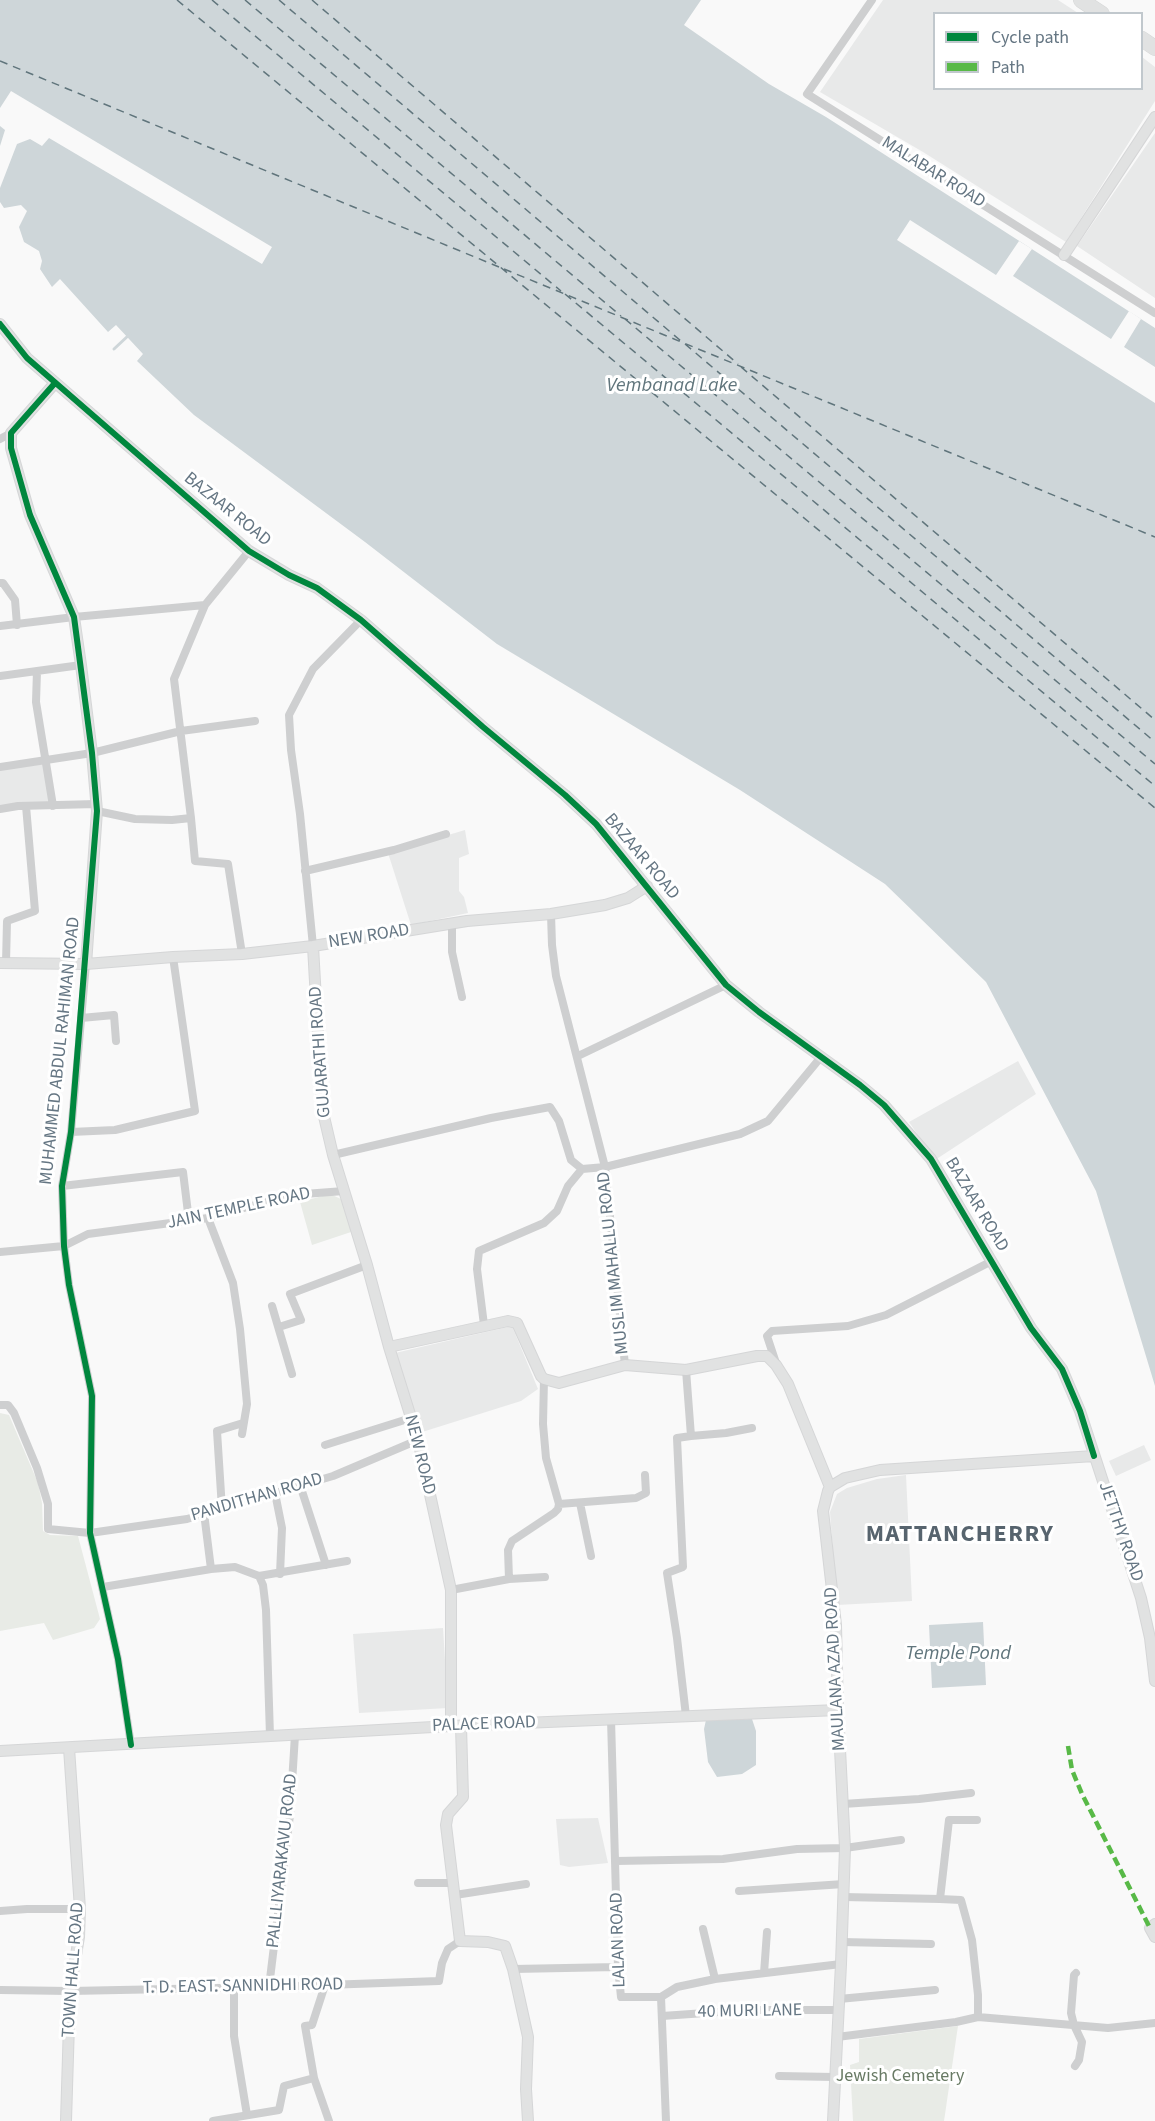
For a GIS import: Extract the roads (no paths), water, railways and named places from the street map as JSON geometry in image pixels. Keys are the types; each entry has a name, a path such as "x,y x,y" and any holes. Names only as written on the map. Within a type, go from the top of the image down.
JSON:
{"highway":[{"path":"1081,0 1099,12"}],"street":[{"name":"MALABAR ROAD","path":"872,0 807,94 1155,313"},
{"path":"1064,255 1155,117"},
{"name":"BAZAAR ROAD","path":"0,324 27,358 249,551 317,588 361,620 588,817 726,984 861,1085 884,1105 932,1159 1031,1328 1062,1369 1080,1410 1094,1456"},
{"path":"0,439 12,433 55,383"},
{"name":"MUHAMMED ABDUL RAHIMAN ROAD","path":"12,433 11,448 30,515 74,616 97,807 71,1132 62,1186 64,1246 69,1285 92,1396 90,1533 118,1659 131,1745"},
{"path":"242,954 228,864 195,861 174,679 205,605 249,551"},
{"path":"0,583 3,583 15,600 17,625"},
{"path":"0,626 74,616 205,605"},
{"path":"314,946 289,715 313,669 361,620"},
{"path":"0,676 81,665"},
{"path":"37,671 36,702 53,806"},
{"path":"0,767 46,762 92,753 181,731 255,721"},
{"path":"0,809 26,806 97,807 135,819 191,818"},
{"path":"3,963 7,921 35,911 26,806"},
{"path":"305,871 394,850 446,834"},
{"name":"NEW ROAD","path":"3,963 86,964 242,954 314,946 452,924 551,914 606,905 628,898 647,886"},
{"name":"MUSLIM MAHALLU ROAD","path":"551,914 556,976 605,1167 625,1365 686,1370 757,1356 767,1356 776,1365"},
{"path":"452,924 452,952 462,997"},
{"name":"GUJARATHI ROAD","path":"314,946 322,1108 344,1191"},
{"path":"71,1132 115,1130 195,1111 173,957"},
{"path":"578,1056 726,984"},
{"path":"81,1018 114,1015 116,1041"},
{"path":"333,1155 549,1107 559,1121 571,1160 582,1169 605,1167 740,1134 768,1121 821,1057"},
{"path":"484,1325 477,1269 479,1251 544,1222 557,1211 568,1186 582,1169"},
{"path":"62,1186 183,1172 189,1221"},
{"name":"NEW ROAD","path":"344,1191 418,1440 451,1590 456,1726 463,1797 448,1814 446,1825 460,1941"},
{"name":"JAIN TEMPLE ROAD","path":"0,1252 64,1246 88,1234 208,1218 291,1195 344,1191"},
{"path":"208,1218 232,1283 237,1306 247,1404 242,1434"},
{"path":"992,1261 886,1315 848,1326 772,1330 767,1336 776,1365 788,1384 830,1486 845,1478 880,1470 1094,1456"},
{"path":"279,1327 301,1320 290,1294 367,1265"},
{"path":"272,1306 292,1374"},
{"path":"389,1347 508,1321 517,1323 544,1379 560,1383 625,1365"},
{"path":"686,1370 691,1436"},
{"path":"508,1580 510,1545 530,1528 554,1513 559,1504 546,1458 543,1424 544,1379"},
{"name":"PANDITHAN ROAD","path":"1,1403 8,1405 14,1413 37,1468 48,1504 48,1530 90,1533 187,1519 333,1476 418,1440"},
{"path":"325,1445 411,1418"},
{"path":"222,1509 217,1431 243,1423"},
{"path":"686,1716 667,1573 683,1567 676,1438 752,1428"},
{"name":"JETTHY ROAD","path":"1094,1456 1141,1598 1150,1638 1155,1681"},
{"path":"559,1504 636,1498 646,1493 645,1475"},
{"path":"300,1485 326,1565"},
{"name":"MAULANA AZAD ROAD","path":"830,1486 823,1511 836,1625 845,1848 833,2121"},
{"path":"275,1493 282,1527 280,1574"},
{"path":"580,1503 591,1556"},
{"path":"204,1513 211,1569"},
{"path":"103,1587 211,1569 235,1567 259,1576 347,1561"},
{"path":"259,1576 263,1585 266,1610 270,1736"},
{"path":"451,1590 508,1580 545,1577"},
{"name":"PALACE ROAD","path":"0,1751 456,1726 838,1710"},
{"name":"LALAN ROAD","path":"611,1719 618,1967 621,1996 662,1997"},
{"name":"PALLLIYARAKAVU ROAD","path":"269,1987 290,1815 295,1734"},
{"name":"TOWN HALL ROAD","path":"66,2121 70,1991 79,1937 80,1909 69,1748"},
{"path":"843,1804 970,1793"},
{"path":"940,1899 949,1820 977,1820"},
{"path":"616,1861 723,1859 797,1849 845,1848 901,1840"},
{"path":"418,1883 453,1882"},
{"path":"455,1895 526,1884"},
{"path":"739,1891 844,1884"},
{"path":"843,1897 962,1900 972,1940 978,2017"},
{"path":"0,1911 80,1909"},
{"path":"1155,1924 1150,1928 1155,1937"},
{"path":"703,1929 715,1979"},
{"path":"764,1973 767,1932"},
{"path":"460,1941 488,1942 505,1946 513,1969 528,2037 526,2090 528,2121"},
{"name":"T. D. EAST. SANNIDHI ROAD","path":"0,1990 234,1988 439,1981 442,1963 448,1949 460,1941"},
{"path":"842,1942 931,1944"},
{"path":"666,2121 662,1997 677,1987 715,1979 841,1964"},
{"path":"513,1969 618,1967"},
{"path":"1075,2066 1079,2060 1082,2042 1071,2013 1076,1973"},
{"path":"325,1985 312,2025 305,2026 314,2078 329,2121"},
{"path":"234,1988 234,2036 247,2115"},
{"name":"40 MURI LANE","path":"662,2016 839,2004 935,1990"},
{"path":"837,2037 956,2022 978,2017 1108,2028 1155,2023"},
{"path":"779,2076 834,2077"},
{"path":"213,2121 279,2110 284,2086 314,2078"}],"water":[{"name":"Vembanad Lake","path":"0,0 701,0 684,25 769,84 826,117 1155,328 1155,1386 1096,1191 986,982 885,884 740,790 497,644 194,415 137,361 143,354 116,325 108,332 60,279 52,287 40,269 42,261 39,251 24,242 19,227 27,211 21,205 4,208 0,202"},
{"name":"Temple Pond","path":"983,1622 986,1685 932,1688 929,1625"},
{"path":"752,1719 756,1731 756,1765 742,1774 717,1777 708,1762 704,1729 706,1720"}],"waterway":[{"path":"114,349 130,334"}],"district":[{"name":"MATTANCHERRY","path":"960,1536"}],"park label":[{"name":"Jewish Cemetery","path":"900,2077"}]}
